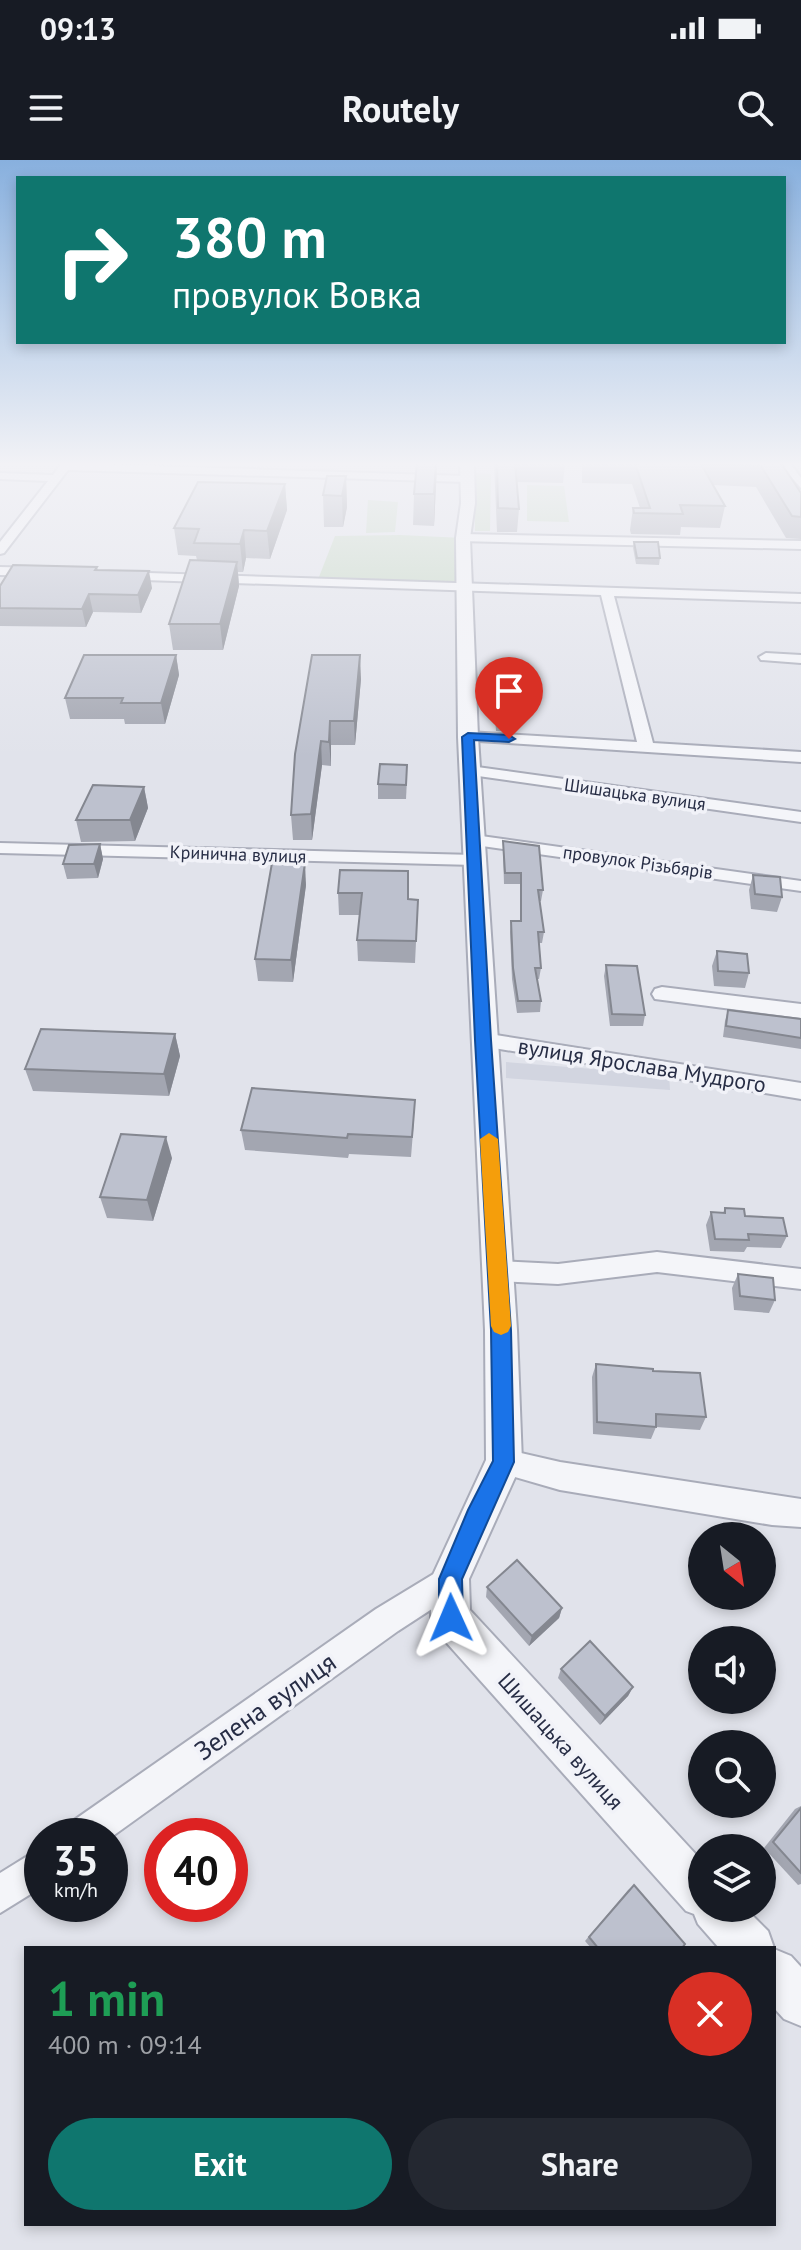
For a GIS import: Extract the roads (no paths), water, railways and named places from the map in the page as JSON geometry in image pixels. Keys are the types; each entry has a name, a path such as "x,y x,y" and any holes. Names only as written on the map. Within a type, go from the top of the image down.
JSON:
{"street":[{"name":"Шишацька вулиця","path":"467,561 471,587 468,737 497,1271 504,1462 450,1579 451,1618 688,1880"},
{"path":"0,571 63,574"},
{"path":"111,576 801,598"},
{"path":"606,591 646,747"},
{"path":"766,657 801,659"},
{"path":"468,737 801,757"},
{"name":"Шишацька вулиця","path":"470,771 801,817"},
{"name":"Кринична вулиця","path":"0,848 475,850"},
{"name":"провулок Різьбярів","path":"475,850 801,886"},
{"path":"662,994 801,1011"},
{"name":"вулиця Ярослава Мудрого","path":"483,1040 624,1060 801,1091"},
{"path":"497,1271 558,1274 657,1262 801,1279"},
{"path":"504,1462 560,1476 772,1511 801,1513"},
{"name":"Зелена вулиця","path":"108,1818 387,1620 450,1579"},
{"path":"0,1895 24,1878"},
{"path":"727,1922 749,1946"},
{"path":"776,1975 801,2002"}]}
